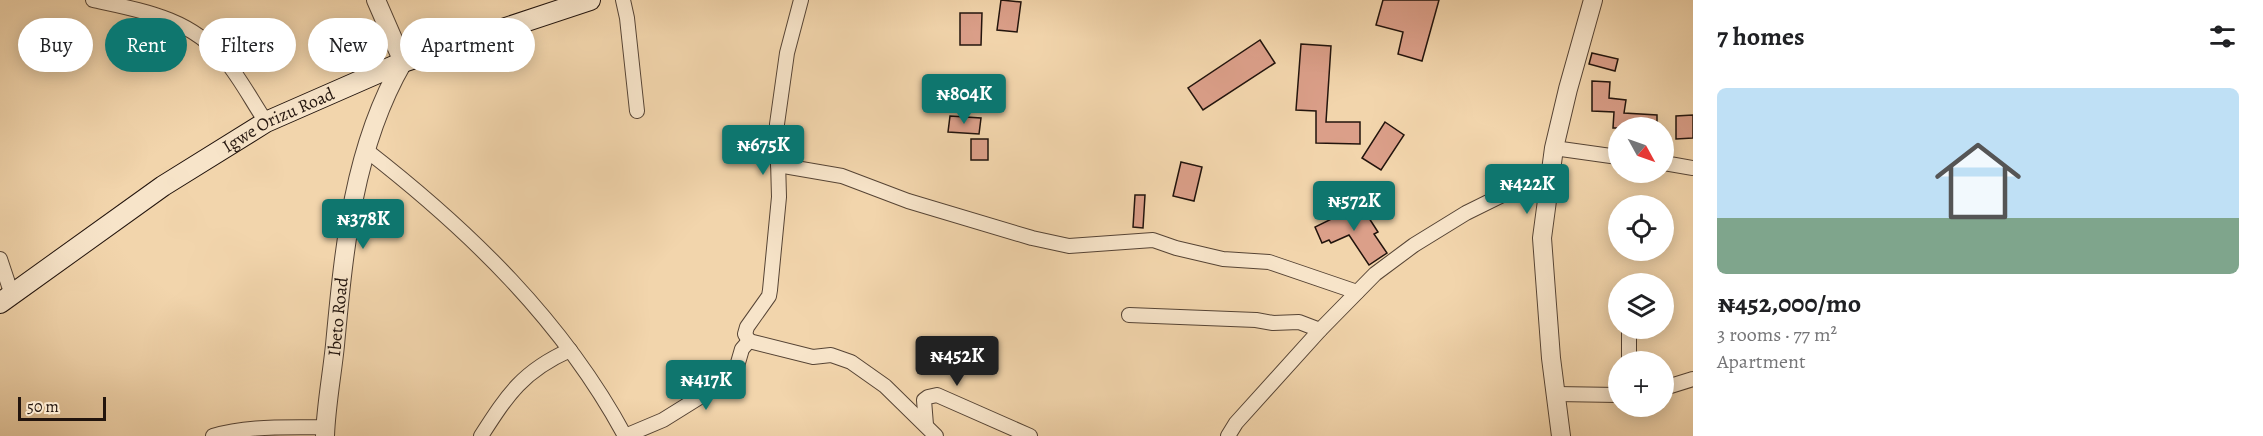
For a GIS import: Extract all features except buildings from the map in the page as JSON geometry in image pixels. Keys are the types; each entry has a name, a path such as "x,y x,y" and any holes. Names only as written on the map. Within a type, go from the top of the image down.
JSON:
{"main road":[{"name":"Igwe Orizu Road","path":"535,18 590,0"},
{"name":"Igwe Orizu Road","path":"6,299 163,186 266,122 400,63"}],"street":[{"path":"93,0 149,12 190,28 225,60 266,122"},
{"path":"376,0 400,55"},
{"path":"622,0 627,18 637,111"},
{"path":"801,0 787,53 777,124 779,197 769,296 747,327 745,334 750,341 813,357 831,355 851,362 885,386 936,436"},
{"path":"1562,436 1545,295 1542,238 1554,148 1593,0"},
{"name":"Ibeto Road","path":"325,431 342,264 352,205 366,150 389,86 400,67"},
{"path":"1554,148 1608,156"},
{"path":"366,150 423,194 515,282 599,390 625,436 663,420 724,382 735,373 742,349 750,341"},
{"path":"778,165 843,176 908,201 1060,244 1088,246 1153,240 1223,259 1269,262 1357,292"},
{"path":"1674,165 1693,168"},
{"path":"1228,436 1236,423 1320,330 1375,274 1414,245 1466,213 1551,171"},
{"path":"0,259 6,299"},
{"path":"1129,315 1256,320 1273,323 1299,322 1320,330"},
{"path":"481,436 506,398 528,374 547,360 570,350"},
{"path":"1674,385 1693,379"},
{"path":"1556,394 1608,395"},
{"path":"926,425 924,400 937,395 1030,436"},
{"path":"213,436 224,432 273,428 325,431"}]}
